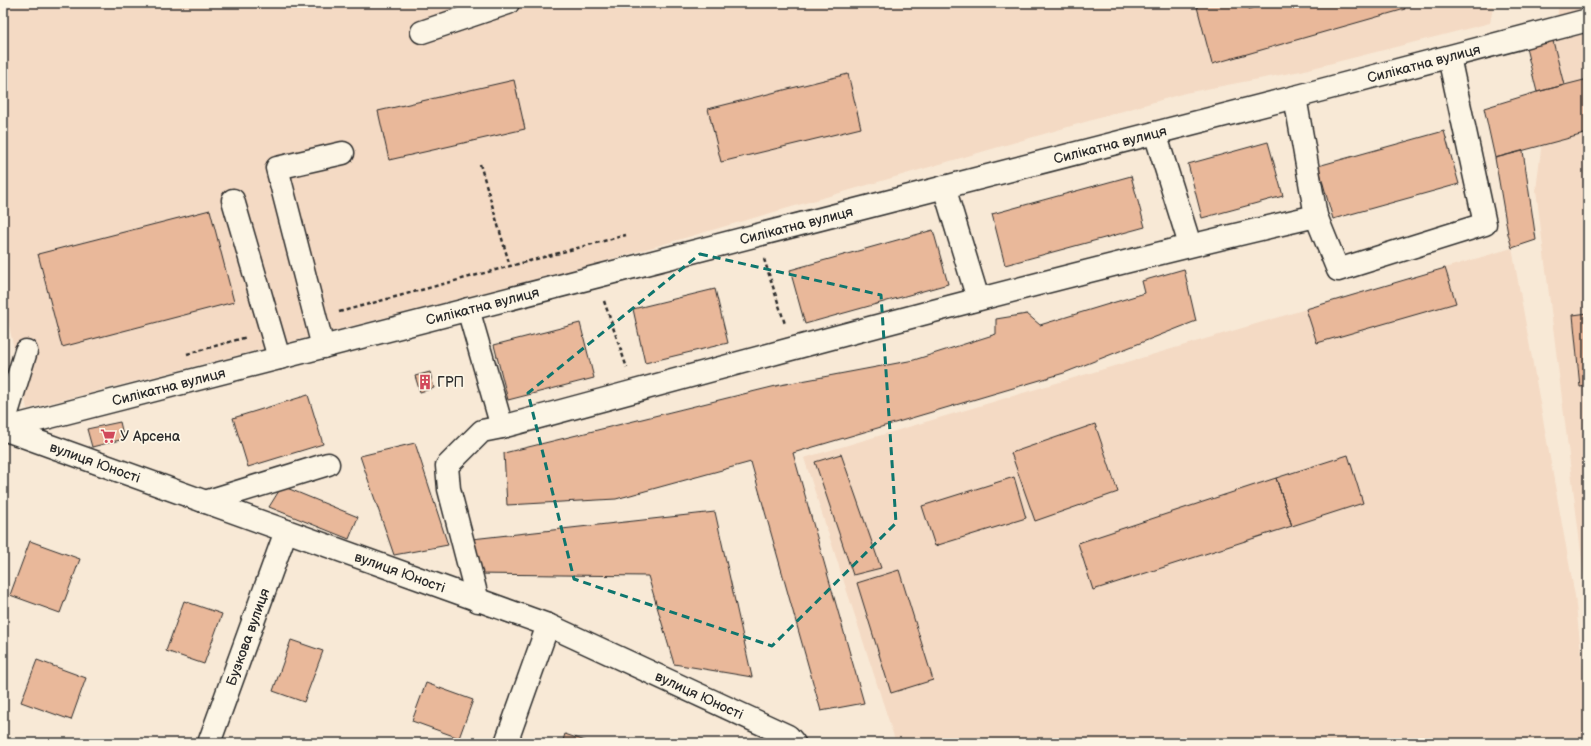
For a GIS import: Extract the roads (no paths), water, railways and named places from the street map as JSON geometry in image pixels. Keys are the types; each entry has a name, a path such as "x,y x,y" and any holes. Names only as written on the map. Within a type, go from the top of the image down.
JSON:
{"street":[{"path":"422,32 508,3"},
{"name":"Силікатна вулиця","path":"3,428 468,310 1588,20"},
{"path":"1295,97 1316,216 1338,270 1485,224 1449,57"},
{"path":"1155,133 1190,245"},
{"path":"323,346 277,168 343,153"},
{"path":"944,187 978,299"},
{"path":"233,200 279,358"},
{"path":"478,601 449,489 447,466 482,431 502,427 978,299 1190,245 1316,216"},
{"path":"468,310 502,427"},
{"path":"3,428 26,351"},
{"name":"вулиця Юності","path":"3,428 478,601 548,625 791,740"},
{"path":"205,502 328,464"},
{"name":"Бузкова вулиця","path":"209,743 286,531"},
{"path":"506,743 548,625"}],"place":[{"name":"ГРП","path":"425,382"},
{"name":"У Арсена","path":"108,436"}]}
